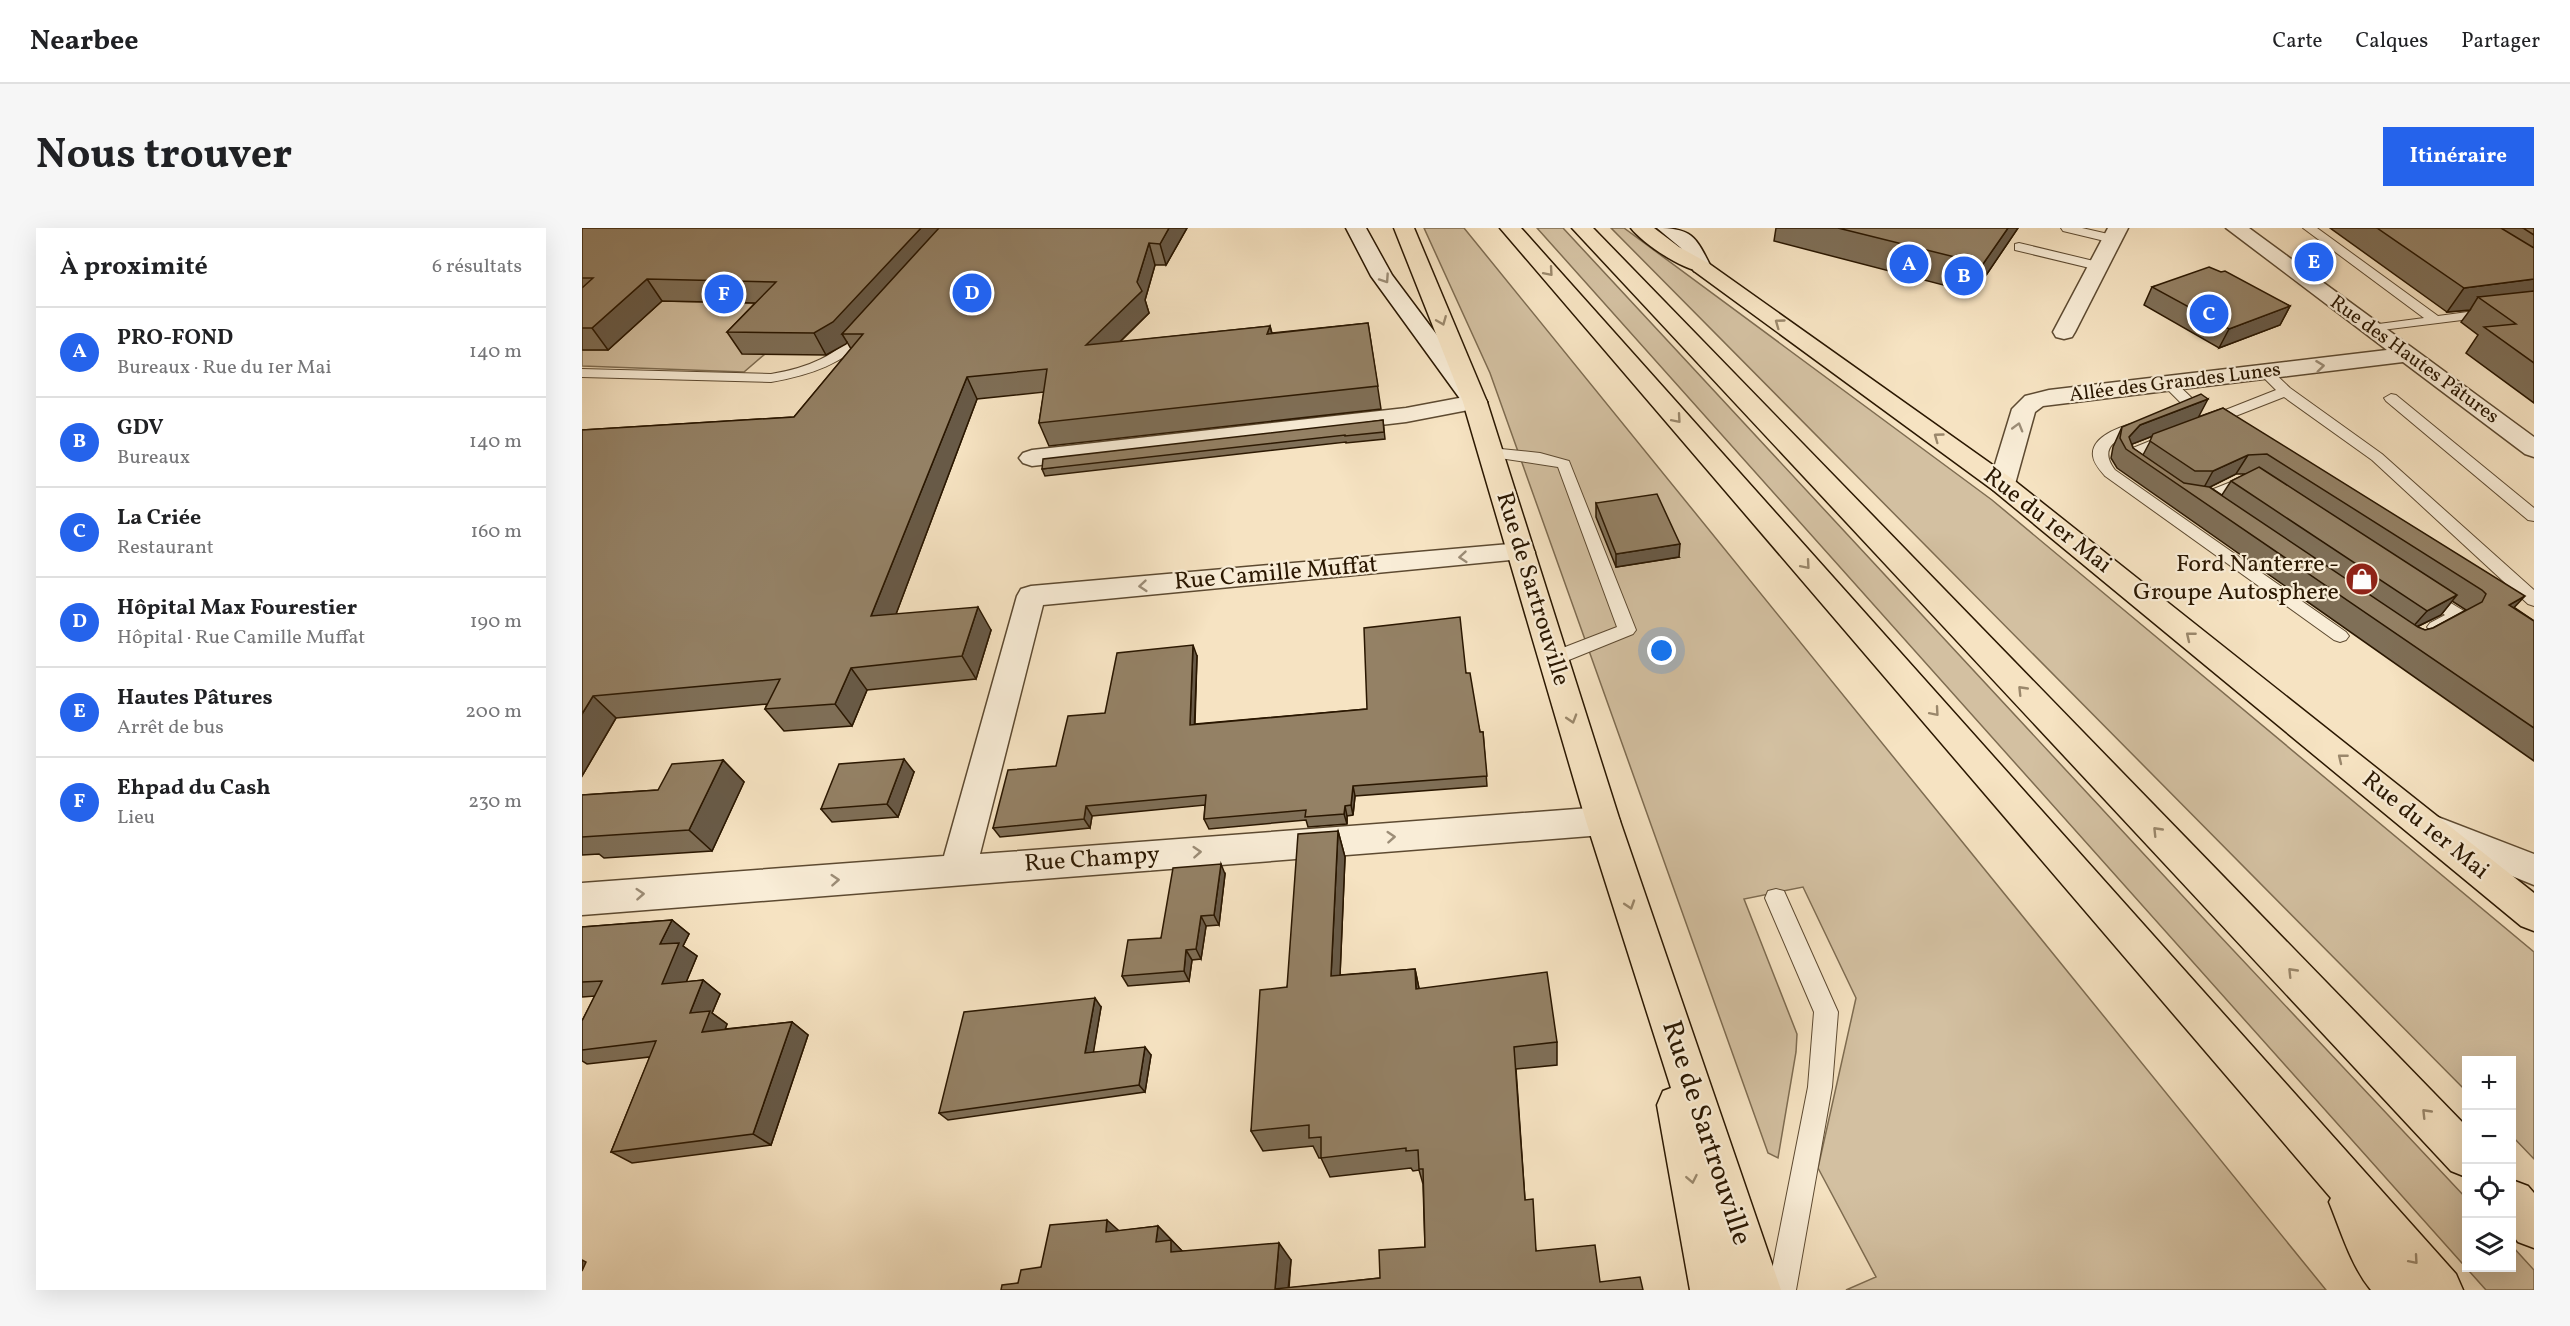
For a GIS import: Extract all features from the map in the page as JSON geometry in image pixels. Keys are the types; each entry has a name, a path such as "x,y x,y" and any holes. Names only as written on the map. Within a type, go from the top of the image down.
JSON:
{"main road":[{"path":"1404,228 1475,402"},
{"path":"1510,228 2440,1290"},
{"path":"1582,228 2462,1152"},
{"path":"1641,228 1672,251 1701,267"},
{"name":"Rue du 1er Mai","path":"1701,267 2002,484 2534,915"},
{"name":"Rue de Sartrouville","path":"1475,402 1603,821 1758,1290"},
{"name":"Rue de Sartrouville","path":"1654,977 1713,1290"},
{"path":"2335,1168 2379,1264 2401,1290"},
{"path":"2516,1207 2534,1226"}],"street":[{"name":"Rue de Sartrouville","path":"1356,228 1382,276 1475,402"},
{"name":"Rue du 1er Mai","path":"1667,228 1690,245 1701,267"},
{"name":"Rue des Hautes Pâtures","path":"2236,228 2534,448"},
{"path":"2064,332 2116,234"},
{"name":"Allée des Grandes Lunes","path":"2002,484 2024,409 2034,401 2407,355"},
{"path":"1032,458 1406,415 1475,402"},
{"name":"Rue Camille Muffat","path":"958,870 1031,596 1521,552"},
{"name":"Rue Champy","path":"582,899 1603,821"},
{"path":"2424,825 2534,870"}],"lane":[{"path":"2067,228 2116,234"},
{"path":"2309,228 2435,320"},
{"path":"2019,247 2098,266"},
{"path":"2371,329 2534,307"},
{"path":"582,373 771,378 796,374 815,369 852,349 874,323"},
{"path":"2265,372 2286,391 2377,457 2534,602 2519,607 2510,600"},
{"path":"2168,383 2191,405 2105,442 2100,449 2099,458 2102,464 2110,473 2340,636"},
{"path":"2152,478 2131,463 2130,458 2137,449 2286,391"},
{"path":"2391,398 2534,516"},
{"path":"1491,453 1540,458 1564,464 1628,630 1553,658"},
{"path":"2203,500 2249,478 2269,491"},
{"path":"2181,498 2203,500 2222,513"},
{"path":"2409,582 2458,615 2419,636"},
{"path":"1776,898 1826,1012 1820,1087 1782,1290"}],"shaded area":[{"path":"1424,228 1464,228 2326,1290 1846,1290 1876,1277 1818,1168 1856,998 1803,887 1744,899 1797,1034 1778,1158 1768,1153 1490,373"},
{"path":"1537,228 1563,228 2462,1194 2462,1264"},
{"path":"1611,228 1624,228 1992,500 2534,952 2534,1159 2516,1140 2516,1056 2462,1056 2462,1087"},
{"path":"662,301 775,304 765,354 744,372 582,366 582,350 608,350"},
{"path":"2516,1250 2534,1270 2534,1290 2486,1290 2470,1272 2516,1272"}],"building":[{"path":"582,228 921,228 833,322 814,333 727,332 776,282 647,279 592,328 582,328 582,288 593,278 582,278"},
{"path":"939,228 1169,228 1160,244 1149,243 1137,282 1142,291 1086,345 1270,326 1267,334 1368,323 1378,386 1039,423 1047,369 967,377 871,616 978,607 962,656 851,668 835,704 765,709 780,679 593,696 582,714 582,430 794,417 863,334 842,334"},
{"path":"1838,228 2008,228 1983,264"},
{"path":"2377,228 2501,228 2534,248 2534,279 2464,288"},
{"path":"2523,228 2534,228 2534,235"},
{"path":"2209,267 2221,272 2225,271 2290,306 2229,329 2152,287"},
{"path":"2534,291 2534,363 2484,327 2516,324 2478,297"},
{"path":"2201,394 2208,399 2140,425 2129,437 2133,448 2184,483 2209,487 2418,627 2425,630 2433,628 2482,602 2486,594 2482,590 2267,454 2248,455 2213,471 2195,471 2150,441 2153,434 2223,408 2525,596 2509,605 2534,621 2534,728 2126,449 2120,438 2122,427"},
{"path":"1383,420 1384,432 1042,469 1043,459"},
{"path":"2259,467 2457,595 2427,611 2231,481"},
{"path":"1657,494 1680,544 1616,554 1596,503"},
{"path":"1460,617 1466,673 1470,673 1480,732 1483,732 1487,776 1353,786 1351,805 1345,806 1344,814 1305,817 1306,810 1204,819 1206,795 1086,806 1084,819 993,828 1008,770 1056,766 1068,716 1105,713 1117,653 1193,645 1190,725 1367,709 1364,628"},
{"path":"904,759 887,804 821,809 839,764"},
{"path":"723,760 689,830 582,837 582,795 658,790 672,764"},
{"path":"1338,831 1331,976 1415,969 1416,989 1547,972 1557,1042 1514,1047 1525,1200 1533,1199 1536,1251 1595,1245 1600,1282 1640,1277 1643,1290 1001,1290 1002,1285 1018,1283 1021,1270 1041,1267 1050,1225 1107,1220 1106,1232 1158,1226 1156,1242 1171,1240 1171,1252 1279,1243 1275,1289 1380,1278 1379,1250 1425,1247 1423,1169 1419,1169 1418,1150 1406,1151 1406,1148 1321,1158 1321,1137 1309,1138 1309,1125 1251,1131 1260,990 1287,987 1298,834"},
{"path":"1221,864 1214,915 1201,916 1196,949 1186,950 1184,971 1122,976 1128,940 1161,938 1173,868"},
{"path":"672,920 660,944 679,943 662,984 703,980 690,1013 710,1011 702,1032 792,1022 753,1134 611,1152 656,1041 582,1050 582,1021 602,981 582,982 582,927"},
{"path":"1095,998 1085,1053 1145,1047 1139,1085 939,1113 964,1012"}],"place":[{"name":"Hautes Pâtures","path":"2314,262"},
{"name":"PRO-FOND","path":"1909,264"},
{"name":"GDV","path":"1964,276"},
{"name":"Hôpital Max Fourestier","path":"972,293"},
{"name":"Ehpad du Cash","path":"724,294"},
{"name":"La Criée","path":"2209,314"},
{"name":"Ford Nanterre - Groupe Autosphere","path":"2362,579"}]}
